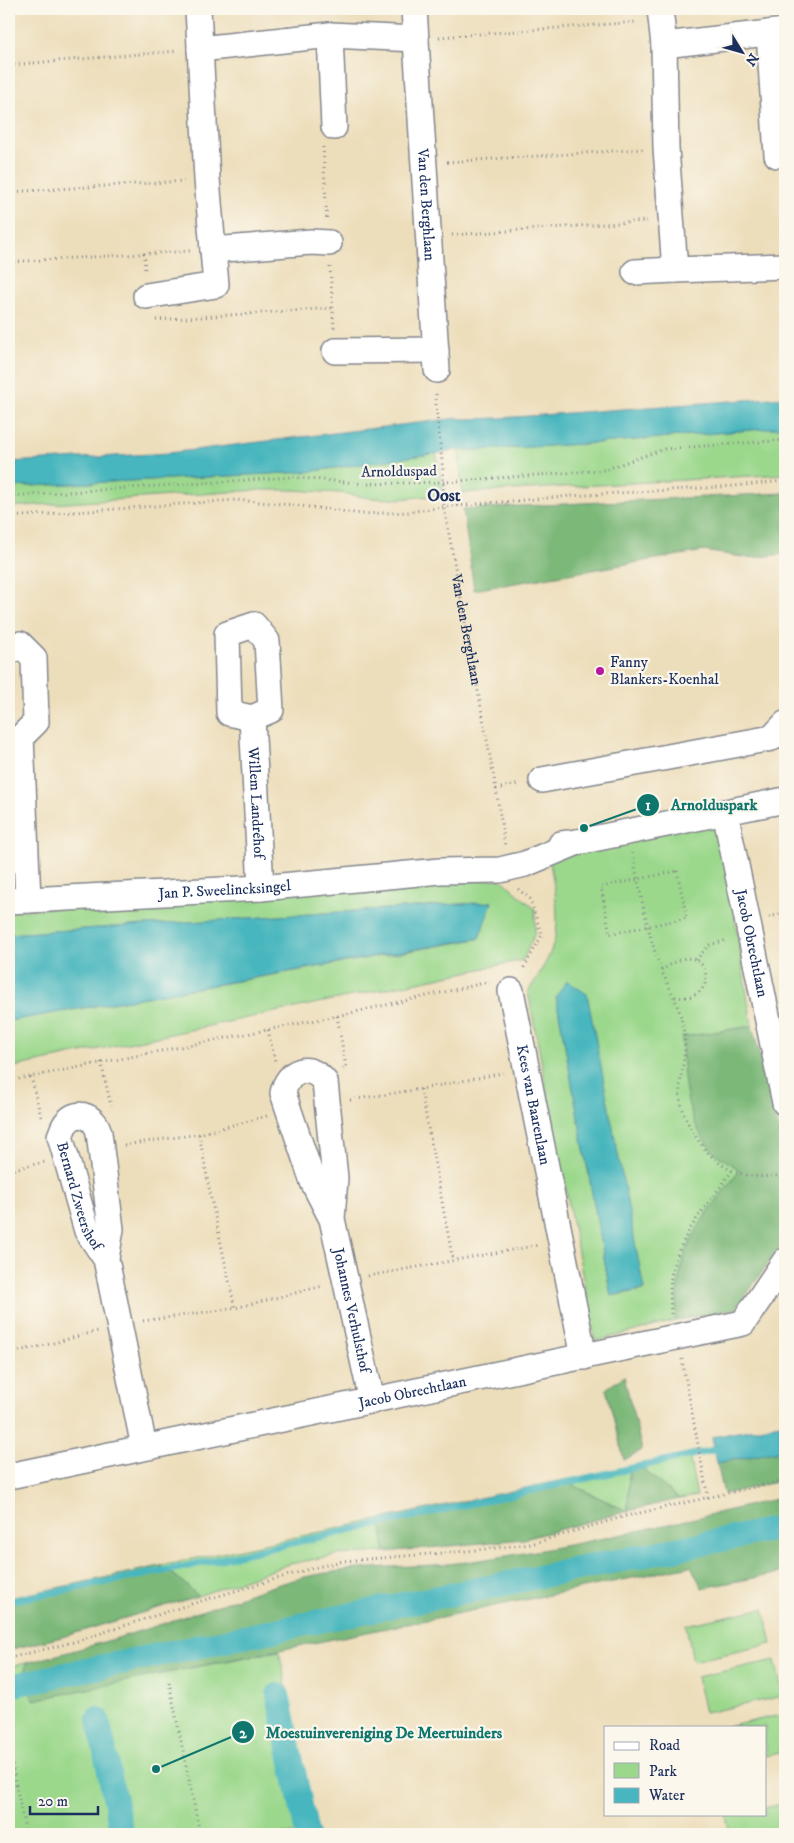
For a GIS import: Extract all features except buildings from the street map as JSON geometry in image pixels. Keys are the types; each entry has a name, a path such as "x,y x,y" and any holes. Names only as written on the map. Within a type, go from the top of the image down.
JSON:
{"street":[{"path":"146,296 216,285 207,179 198,9"},
{"name":"Van den Berghlaan","path":"335,351 437,360 414,9"},
{"path":"660,15 664,45 666,148 675,270"},
{"path":"664,45 777,32 777,155 785,155"},
{"path":"200,49 330,35 416,39"},
{"path":"330,35 334,127"},
{"path":"213,250 310,242 329,243"},
{"path":"634,272 785,266"},
{"path":"9,652 20,644 34,658 36,722 15,732 18,900"},
{"name":"Willem Landréhof","path":"252,718 261,888"},
{"path":"542,780 772,738 785,724"},
{"name":"Jan P. Sweelincksingel","path":"18,900 261,888 440,871 507,860 525,864 578,842 785,800"},
{"name":"Jacob Obrechtlaan","path":"726,812 785,1103"},
{"name":"Kees van Baarenlaan","path":"501,987 526,1068 584,1357"},
{"name":"Johannes Verhulsthof","path":"332,1219 335,1178 326,1093 319,1075 313,1071 302,1070 285,1082 283,1093 313,1182 332,1219 372,1401"},
{"name":"Bernard Zweershof","path":"106,1259 86,1231 62,1145 67,1122 80,1114 88,1116 100,1138 111,1229 106,1259 144,1447"},
{"name":"Jacob Obrechtlaan","path":"9,1476 743,1323 785,1260"}],"path":[{"path":"416,39 660,15"},
{"path":"9,65 200,49"},
{"path":"424,163 666,148"},
{"path":"9,192 207,179"},
{"path":"429,237 672,219"},
{"path":"9,262 213,250"},
{"name":"Van den Berghlaan","path":"436,405 444,482 444,507 496,789 507,860"},
{"name":"Arnolduspad","path":"9,496 291,477 367,484 444,482 604,470 664,449 785,440"},
{"path":"9,517 236,500 362,514 408,512 570,496 735,486 785,481"},
{"path":"9,1081 337,1016 501,987 542,935 530,899 513,886 507,860"},
{"path":"636,869 647,926 661,970 680,1015 685,1040 680,1079 680,1096 688,1125 707,1150 732,1171 765,1177 785,1175"},
{"path":"677,871 687,918 610,934 601,887 637,879 677,871"},
{"path":"696,960 709,945 751,936"},
{"path":"661,970 681,959 689,958 701,964 705,971 707,979 700,992 683,998 674,997"},
{"path":"326,1093 346,1067 337,1016"},
{"path":"101,1062 112,1110 100,1138 199,1134 288,1111"},
{"path":"326,1093 421,1089 526,1068"},
{"path":"9,1170 48,1161 62,1145 42,1119 31,1077"},
{"path":"421,1089 454,1261"},
{"path":"199,1134 210,1198 235,1308"},
{"path":"708,1498 678,1338 671,1316 672,1268 680,1246 732,1171"},
{"path":"9,1333 11,1352 46,1345 120,1324 235,1308 346,1280 561,1241"},
{"path":"9,1658 74,1642 191,1604 313,1568 351,1560 531,1544 622,1517 785,1480"},
{"path":"169,1682 200,1834"},
{"path":"9,1750 26,1834"}],"green space":[{"path":"785,427 785,474 462,493 459,450 599,443"},
{"path":"436,453 444,495 396,499 370,498 339,493 259,490 9,507 9,487 307,472"},
{"path":"785,493 785,554 749,558 704,551 474,590 463,509"},
{"path":"719,820 752,1026 683,1037 713,1150 740,1170 678,1289 675,1321 595,1341 528,992 542,970 552,948 557,925 556,902 549,856","holes":["556,997 644,1290 611,1296"]},
{"path":"501,879 535,909 535,933 523,960 9,1068 9,1021 478,939 492,902 9,934 9,911"},
{"path":"752,1026 785,1152 785,1239 737,1308 675,1321 677,1295 686,1252 703,1219 740,1170 712,1150 696,1125 690,1111 687,1096 683,1067 682,1037"},
{"path":"624,1376 642,1450 624,1460 606,1389"},
{"path":"785,1450 785,1480 724,1494 717,1463"},
{"path":"689,1456 697,1496 679,1499 643,1469"},
{"path":"643,1469 679,1499 628,1511 629,1470"},
{"path":"629,1470 628,1511 563,1480"},
{"path":"563,1480 628,1511 524,1539 385,1552 381,1519"},
{"path":"785,1497 785,1572 702,1588 691,1566 34,1700 28,1691 25,1674 26,1663 132,1633 276,1585 309,1576 343,1570 449,1564 507,1556 627,1533"},
{"path":"381,1519 385,1552 336,1555 290,1564 198,1596 178,1578 160,1566"},
{"path":"160,1566 178,1578 198,1596 62,1637 12,1649 9,1646 9,1598"},
{"path":"764,1608 772,1644 693,1661 686,1625"},
{"path":"279,1651 316,1834 9,1834 9,1667 26,1663 24,1680 33,1698"},
{"path":"775,1660 783,1696 705,1713 697,1677"},
{"path":"785,1714 785,1752 766,1756 766,1726 731,1726"},
{"path":"785,1803 785,1834 730,1834 726,1816 766,1816 766,1808"}],"water":[{"path":"785,397 785,427 599,443 459,450 307,472 9,487 9,462 169,453 458,418 501,418"},
{"path":"492,902 479,938 9,1021 9,934"},
{"path":"567,981 587,994 644,1289 611,1296 556,997"},
{"path":"785,1423 785,1450 717,1463 712,1437"}],"waterway":[{"path":"9,1601 184,1567 714,1450"},
{"path":"9,1686 785,1527"},
{"path":"278,1695 307,1834"},
{"path":"98,1719 122,1834"}],"place":[{"name":"Fanny Blankers-Koenhal","path":"600,671"},
{"name":"Arnolduspark","path":"584,828"},
{"name":"Moestuinvereniging De Meertuinders","path":"156,1769"}],"district":[{"name":"Oost","path":"444,495"}]}
